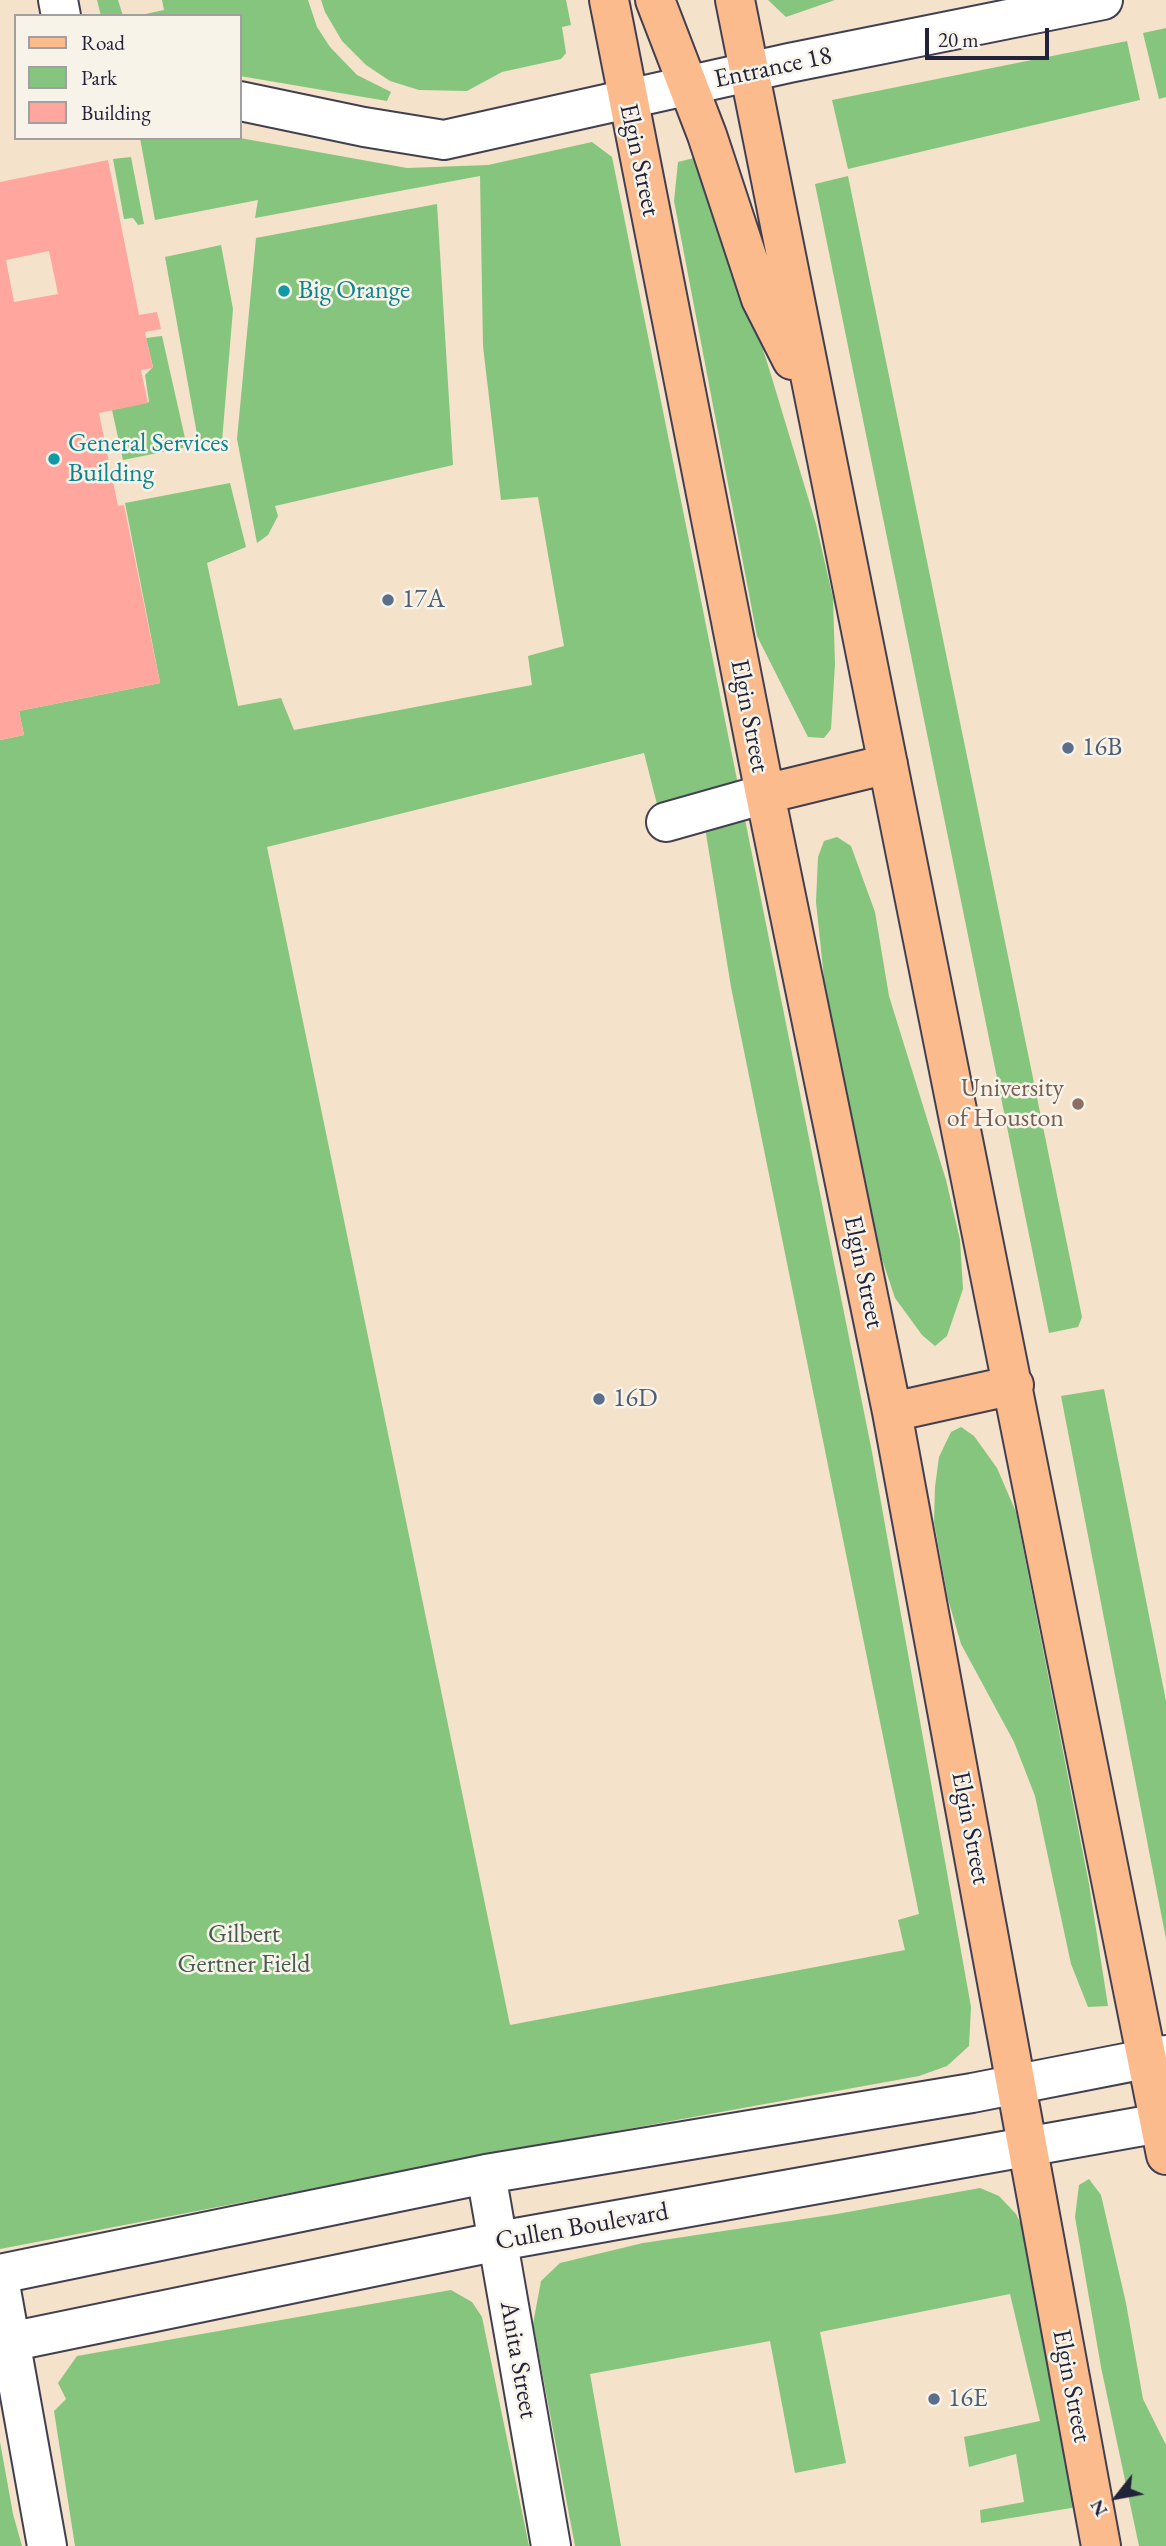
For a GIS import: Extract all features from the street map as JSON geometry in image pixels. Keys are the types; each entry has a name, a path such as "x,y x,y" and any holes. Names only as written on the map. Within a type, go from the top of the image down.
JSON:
{"main road":[{"name":"Elgin Street","path":"609,0 765,794 892,1412 1101,2546"},
{"path":"655,0 689,86 761,299 813,399"},
{"path":"734,0 1014,1385 1156,2057 1164,2134"},
{"path":"765,794 888,764"},
{"path":"892,1412 1014,1385"}],"street":[{"name":"Entrance 18","path":"242,101 364,127 444,140 748,72 1103,0"},
{"path":"666,822 765,794"},
{"path":"0,2274 486,2174 1014,2084 1156,2057"},
{"name":"Cullen Boulevard","path":"6,2343 499,2241 983,2154 1164,2134"},
{"name":"Anita Street","path":"486,2174 551,2546"},
{"path":"0,2284 6,2343 47,2546"}],"green space":[{"path":"97,0 118,0 122,14 100,14"},
{"path":"162,0 308,0 317,27 330,47 357,75 391,92 387,101 242,76 242,14 145,14 164,10"},
{"path":"321,0 566,0 571,25 562,27 566,53 561,59 502,72 467,91 419,90 390,81 366,65 342,41"},
{"path":"768,0 835,0 786,17"},
{"path":"1166,28 1166,97 1159,99 1143,33"},
{"path":"1127,41 1140,100 848,169 832,100"},
{"name":"Gilbert Gertner Field","path":"242,138 407,168 488,165 592,142 612,157 872,1452 971,2007 969,2046 947,2066 919,2076 534,2146 0,2249 0,740 24,735 19,711 160,683 125,503 230,483 246,547 207,563 238,706 281,698 294,730 532,685 528,656 564,646 538,497 501,500 483,346 480,176 255,218 258,200 155,220 140,140","holes":["644,753 657,804 699,791 731,987 919,1914 898,1920 905,1950 510,2025 267,847"]},
{"path":"131,157 144,224 138,225 133,218 124,219 113,159"},
{"path":"698,157 723,222 771,375 816,524 833,598 835,664 831,729 824,738 808,737 757,636 674,201 678,162"},
{"path":"848,176 1082,1317 1078,1327 1049,1333 815,184"},
{"path":"437,204 453,465 275,506 278,516 268,535 257,543 237,439 256,238"},
{"path":"221,245 233,309 222,441 199,445 165,257"},
{"path":"162,336 187,447 123,460 112,410 149,402 145,375 153,367 146,338"},
{"path":"837,837 851,846 875,912 889,996 946,1180 960,1240 963,1289 947,1336 935,1346 922,1335 895,1298 876,1241 826,997 816,902 818,857 824,841"},
{"path":"1104,1389 1166,1701 1166,1939 1061,1396"},
{"path":"961,1427 974,1436 997,1468 1016,1512 1089,1884 1108,2006 1088,2007 1071,1964 1035,1796 1014,1742 961,1644 948,1599 934,1522 935,1487 939,1457 951,1432"},
{"path":"1089,2179 1101,2195 1126,2303 1143,2399 1166,2445 1166,2546 1139,2546 1101,2367 1075,2217 1079,2185"},
{"path":"980,2188 999,2196 1016,2214 1029,2240 1083,2506 981,2523 980,2510 1024,2502 1016,2454 969,2467 964,2437 1040,2421 1010,2294 820,2332 846,2463 795,2473 770,2341 590,2374 621,2546 575,2546 533,2324 541,2281 560,2263 643,2243 837,2214"},
{"path":"451,2290 472,2302 482,2317 529,2546 75,2546 54,2411 66,2399 58,2383 77,2356"},
{"path":"0,2442 13,2514 22,2546 0,2546"}],"building":[{"name":"General Services Building","path":"108,160 139,315 157,312 161,329 145,332 153,368 141,370 148,403 99,413 118,506 124,505 160,683 19,711 24,735 0,740 0,182","holes":["49,251 58,294 14,302 6,260"]}],"place":[{"name":"Big Orange","path":"284,291"},
{"name":"General Services Building","path":"54,459"},
{"name":"17A","path":"388,600"},
{"name":"16B","path":"1068,748"},
{"name":"University of Houston","path":"1078,1104"},
{"name":"16D","path":"599,1399"},
{"name":"16E","path":"934,2399"}]}
